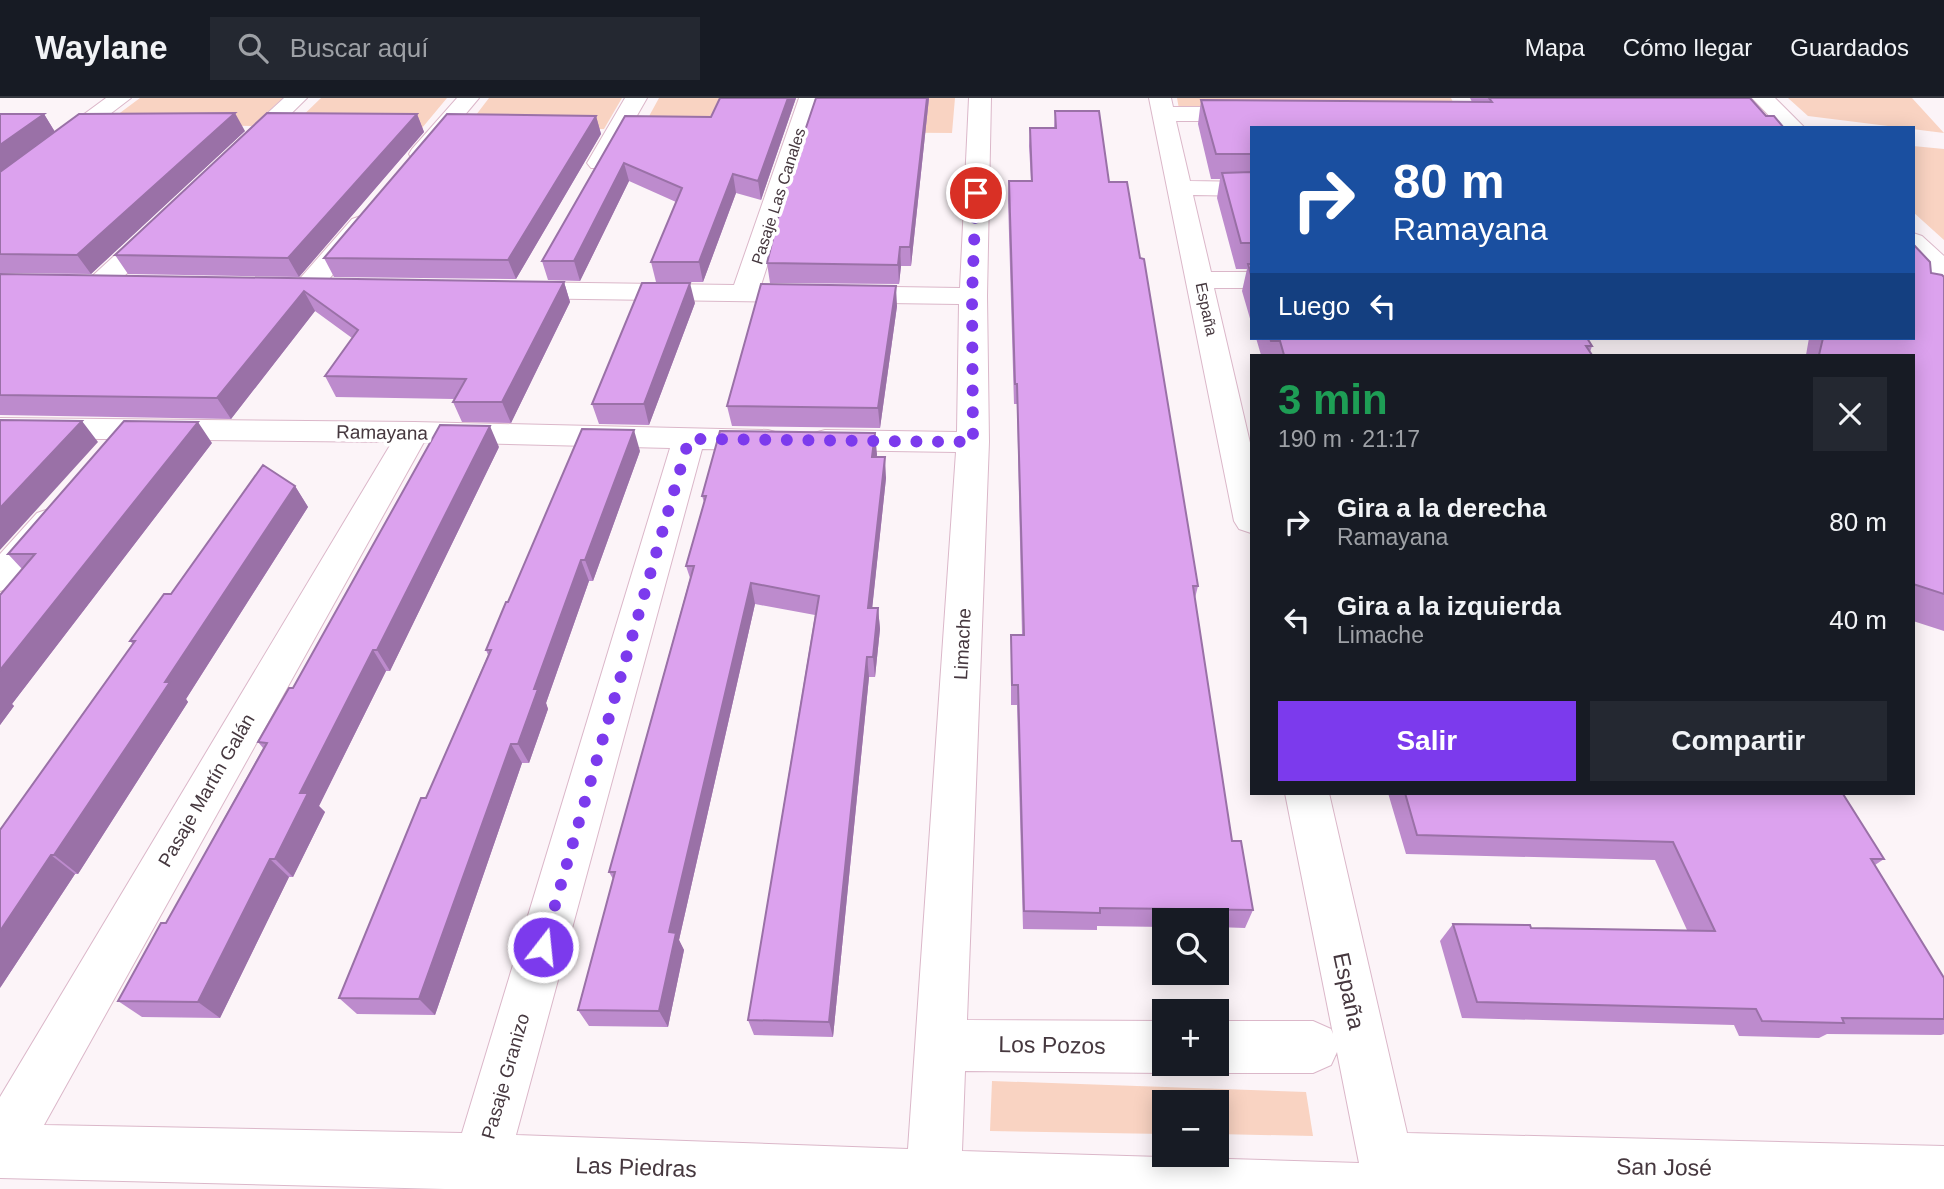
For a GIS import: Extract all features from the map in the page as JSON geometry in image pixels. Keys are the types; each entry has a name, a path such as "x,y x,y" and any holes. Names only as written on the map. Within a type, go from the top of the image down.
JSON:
{"street":[{"path":"0,187 120,98"},
{"path":"229,162 296,98"},
{"path":"405,172 468,98"},
{"path":"588,181 636,98"},
{"name":"Pasaje Las Canales","path":"745,293 810,98"},
{"name":"Limache","path":"934,1183 973,442 972,296 980,98"},
{"path":"1763,98 1792,126"},
{"path":"1162,106 1280,114"},
{"name":"España","path":"1162,106 1178,188 1201,280 1238,399 1250,512"},
{"path":"1178,188 1250,189"},
{"path":"306,289 378,204"},
{"path":"140,286 86,285 180,208"},
{"path":"1915,244 1939,278"},
{"path":"526,290 541,264"},
{"path":"1201,280 1250,280"},
{"path":"278,288 346,289"},
{"path":"484,290 972,296"},
{"name":"Ramayana","path":"0,428 973,442"},
{"path":"102,462 129,430"},
{"name":"Pasaje Martín Galán","path":"0,1150 414,432"},
{"name":"Pasaje Granizo","path":"477,1175 689,439"},
{"path":"0,578 74,494"},
{"name":"España","path":"1307,795 1377,1179"},
{"name":"Los Pozos","path":"941,1045 1152,1047"},
{"path":"1229,1047 1313,1047"},
{"name":"Las Piedras","path":"0,1150 477,1175 934,1183 1377,1179"},
{"name":"San José","path":"1377,1179 1944,1174"}],"shaded area":[{"path":"140,98 283,98 252,126 105,124"},
{"path":"321,98 447,98 422,128 291,127"},
{"path":"489,98 622,98 604,129 466,128"},
{"path":"659,98 793,98 782,131 642,129"},
{"path":"824,98 955,98 952,133 815,132"},
{"path":"1177,98 1451,98 1458,112 1179,109"},
{"path":"1788,98 1912,98 1944,133 1915,129 1915,126 1888,126 1808,116"},
{"path":"1915,146 1944,149 1944,240 1915,214"},
{"path":"992,1081 1306,1092 1313,1136 1229,1134 1229,1090 1152,1090 1152,1134 990,1131"}],"building":[{"path":"720,98 788,98 758,181 733,174 699,262 651,262 682,188 624,163 574,261 542,261 625,116 711,117"},
{"path":"816,98 927,98 910,247 900,247 898,265 767,263 785,190"},
{"path":"1489,98 1750,98 1766,116 1774,116 1782,126 1250,126 1250,154 1216,154 1201,100 1492,102"},
{"path":"1055,111 1099,111 1109,182 1127,182 1140,258 1144,259 1198,586 1193,586 1232,841 1241,841 1253,910 1100,908 1100,913 1024,911 1018,685 1012,685 1011,635 1024,635 1009,181 1032,181 1030,128 1056,128"},
{"path":"235,113 77,255 0,254 0,172 79,114"},
{"path":"267,113 417,114 288,258 115,255"},
{"path":"0,114 44,114 0,145"},
{"path":"447,114 596,116 508,260 324,258"},
{"path":"1250,172 1250,243 1241,243 1222,173"},
{"path":"1915,246 1930,262 1931,273 1944,277 1944,594 1915,585 1915,354 1819,354 1823,340 1915,340"},
{"path":"0,274 564,282 502,402 453,402 466,379 325,376 358,330 304,291 217,398 0,395"},
{"path":"642,283 690,283 644,404 592,404"},
{"path":"761,284 896,286 878,408 727,406"},
{"path":"1588,340 1592,346 1586,346 1591,354 1284,354 1280,341 1271,341"},
{"path":"0,420 82,421 0,508"},
{"path":"124,421 198,422 0,670 0,595 35,554 8,554"},
{"path":"440,425 490,426 377,650 373,650 300,793 308,793 275,859 270,859 198,1002 118,1001 161,923 166,923 267,743 258,742 289,688 293,688"},
{"path":"582,429 634,430 585,560 581,560 534,689 538,689 518,744 511,744 419,999 339,998 421,798 426,798 491,650 486,650"},
{"path":"720,431 875,433 872,457 885,457 868,608 878,608 873,657 867,657 829,1022 748,1020 819,596 751,583 669,932 676,933 659,1011 578,1010 615,872 609,872 694,566 686,566 706,496 702,496"},
{"path":"263,465 295,486 165,682 170,682 0,931 0,830 135,641 130,641 164,594 171,594"},
{"path":"1406,795 1844,795 1884,859 1871,859 1944,978 1944,1019 1842,1018 1844,1023 1762,1021 1756,1009 1477,1002 1453,924 1715,931 1673,842 1417,835"}],"route":[{"path":"543,947 689,439 973,442 972,296 976,193"}]}
